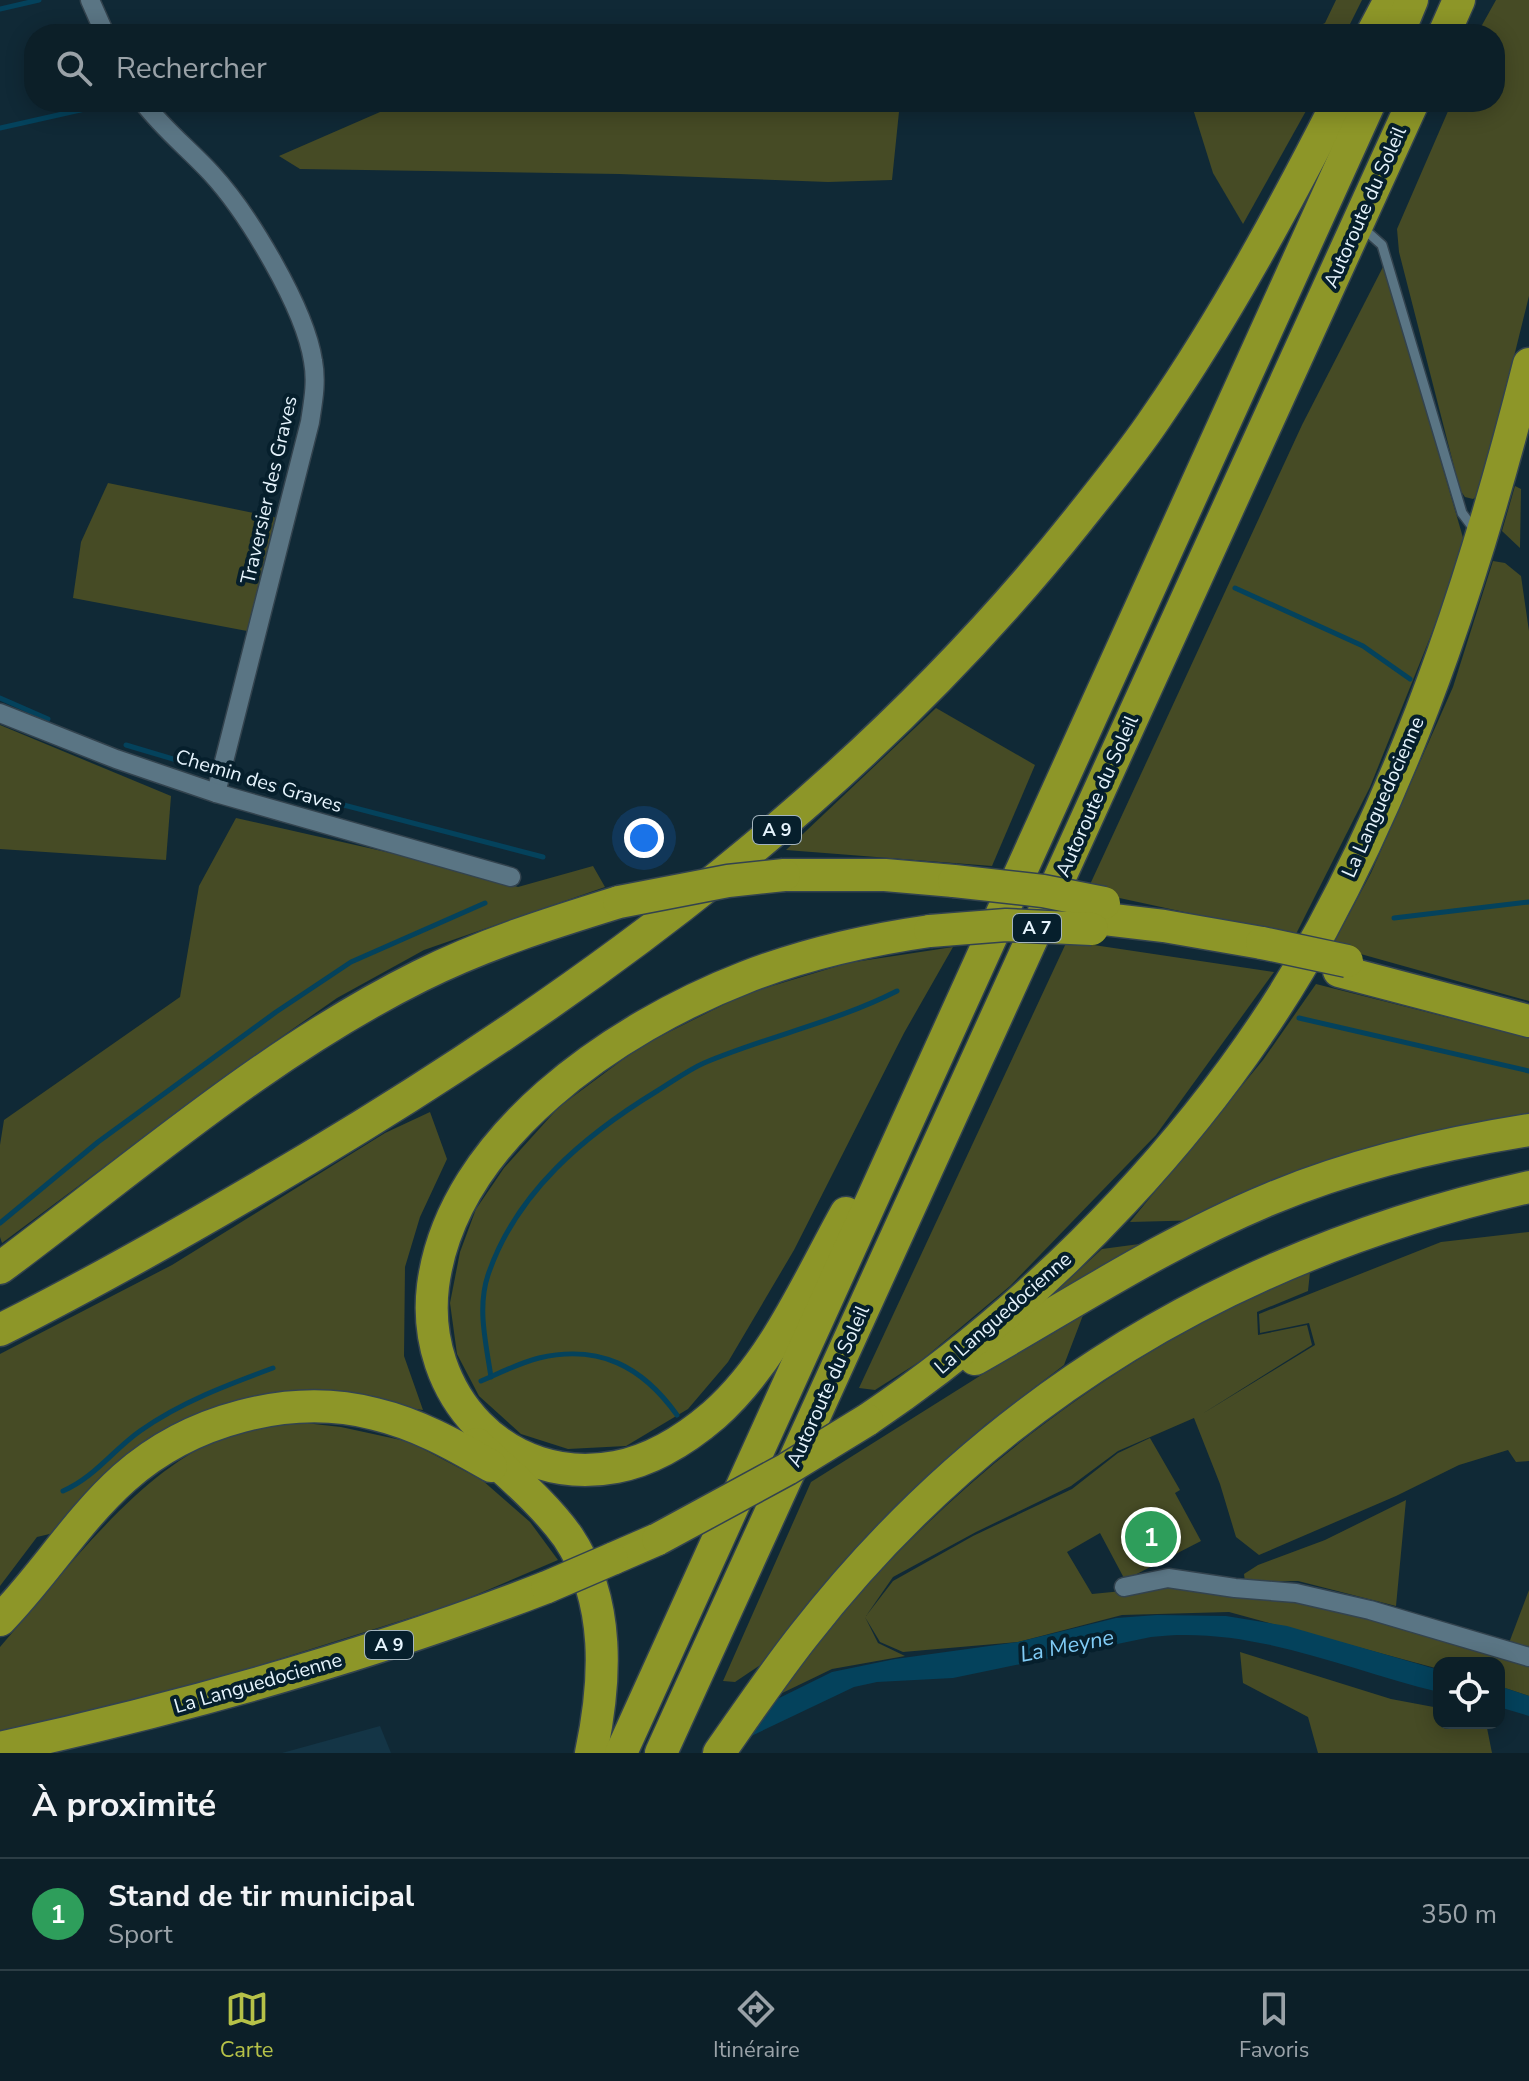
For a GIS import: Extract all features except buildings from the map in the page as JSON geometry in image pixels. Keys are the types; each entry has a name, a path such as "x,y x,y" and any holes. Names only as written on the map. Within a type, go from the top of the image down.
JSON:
{"highway":[{"path":"1377,24 1390,0"},
{"path":"1402,24 1412,0"},
{"path":"1448,24 1459,0"},
{"name":"A 9","path":"0,1330 220,1210 393,1108 499,1039 680,910 833,779 904,712 1007,605 1107,484 1156,418 1257,253 1333,112"},
{"name":"Autoroute du Soleil","path":"621,1753 1365,112"},
{"name":"Autoroute du Soleil","path":"661,1753 1408,112"},
{"name":"La Languedocienne","path":"0,1748 281,1678 412,1637 547,1587 658,1539 787,1469 926,1381 972,1344 1087,1239 1190,1123 1277,1003 1322,928 1398,771 1431,687 1501,474 1529,364"},
{"path":"0,1268 229,1096 359,1010 458,958 508,938 619,902 715,883 784,875 885,875 1043,891 1098,917"},
{"path":"591,1753 599,1717 603,1673 602,1641 591,1587 569,1539 538,1502 450,1414 434,1386 420,1334 419,1296 432,1236 453,1192 480,1152 552,1079 599,1043 669,1001 746,966 850,934 1023,915 1098,917 1253,944 1529,1009"},
{"path":"932,925 815,954 701,996 597,1056 528,1114 495,1151 470,1186 450,1225 437,1266 432,1304 433,1335 443,1371 460,1404 479,1426 503,1445 528,1459 562,1468 593,1470 632,1463 665,1449 697,1429 741,1385 771,1346 953,1021"},
{"path":"1343,966 1529,1021"},
{"path":"867,1420 1141,1262 1268,1199 1382,1160 1529,1130"},
{"path":"719,1753 805,1633 907,1519 1013,1425 1088,1370 1211,1298 1278,1266 1409,1217 1529,1187"},
{"path":"0,1620 124,1478 175,1442 231,1419 283,1409 371,1412 426,1430 514,1479"}],"street":[{"path":"90,0 101,24"},
{"name":"Traversier des Graves","path":"151,112 236,202 290,298 305,331 313,361 315,387 310,422 216,793"},
{"name":"Chemin des Graves","path":"0,713 116,759 216,793 511,877"},
{"path":"1124,1587 1168,1578 1296,1593 1383,1614 1529,1657"}],"lane":[{"path":"1358,223 1382,245 1462,513 1474,527 1480,542"}],"shaded area":[{"path":"380,1726 391,1753 282,1753"}],"green space":[{"path":"1336,0 1362,0 1350,24 1325,23"},
{"path":"1496,0 1529,0 1529,296 1480,494 1473,499 1465,497 1460,490 1399,252 1397,229 1448,112 1505,112 1505,24 1483,24"},
{"path":"380,112 899,112 892,180 828,182 619,174 300,169 279,156"},
{"path":"1194,112 1305,112 1243,224 1213,173"},
{"path":"1384,265 1466,548 1370,787 1295,936 1087,891 1302,425"},
{"path":"108,483 278,518 247,631 73,598 81,542"},
{"path":"1515,486 1521,489 1520,548 1502,531"},
{"path":"1493,561 1505,563 1521,576 1529,631 1529,1001 1332,946 1371,873 1453,687"},
{"path":"936,708 1035,765 992,866 786,850"},
{"path":"0,725 171,796 166,860 0,849"},
{"path":"236,818 470,871 518,887 593,866 605,887 424,950 337,998 234,1070 2,1243 0,1145 4,1120 180,997 199,886"},
{"path":"1067,941 1274,972 1156,1135 1010,1286 922,1360 875,1390 859,1388"},
{"path":"953,947 904,1033 794,1250 728,1362 688,1409 626,1446 568,1449 521,1434 479,1396 457,1354 450,1303 460,1252 476,1209 504,1168 559,1107 641,1046 745,994 848,963"},
{"path":"1316,984 1529,1038 1529,1123 1207,1220 1130,1222 1263,1060"},
{"path":"430,1112 447,1159 420,1217 405,1267 404,1356 423,1410 328,1396 226,1408 58,1532 37,1537 0,1586 0,1354 172,1265 385,1133"},
{"path":"1529,1232 1529,1461 1516,1462 1508,1450 1459,1465 1396,1496 1259,1555 1236,1537 1220,1484 1194,1418 1118,1451 1071,1486 976,1532 893,1577 866,1616 893,1581 973,1536 1072,1489 1118,1453 1150,1438 1180,1490 1175,1493 1201,1541 1125,1580 1100,1533 1067,1552 1092,1594 1163,1587 1288,1597 1529,1663 1529,1696 1505,1688 1505,1657 1433,1657 1433,1667 1229,1612 1122,1615 1018,1642 903,1652 880,1642 865,1617 878,1643 905,1656 832,1669 776,1696 840,1615 942,1509 997,1461 1115,1374 1243,1302 1310,1272 1308,1291 1257,1312 1258,1335 1307,1325 1312,1345 1202,1414 1315,1345 1309,1323 1260,1333 1259,1314 1441,1242"},
{"path":"1162,1241 1062,1297 1052,1295 1102,1249"},
{"path":"1085,1310 1064,1365 985,1425 915,1493 772,1657 735,1682 723,1681 811,1482"},
{"path":"287,1421 341,1427 410,1442 482,1480 530,1522 558,1560 457,1603 200,1684 0,1732 0,1647 103,1527 163,1472 195,1451 227,1436"},
{"path":"1406,1500 1396,1606 1298,1581 1245,1582 1244,1574 1258,1565 1325,1540"},
{"path":"1529,1590 1529,1648 1509,1643"},
{"path":"1240,1652 1391,1699 1433,1707 1433,1729 1487,1729 1492,1753 1318,1753 1308,1717 1243,1683"}],"water":[{"name":"La Meyne","path":"1226,1616 1287,1626 1433,1668 1433,1690 1261,1643 1225,1637 1151,1637 953,1678 877,1682 854,1687 747,1738 771,1702 832,1672 895,1659 1018,1642 1116,1618"},
{"path":"1505,1688 1529,1696 1529,1716 1505,1709"}],"waterway":[{"path":"0,9 39,0"},
{"path":"0,128 71,112"},
{"path":"1235,588 1363,646 1410,679"},
{"path":"0,698 48,719"},
{"path":"126,745 210,770"},
{"path":"236,777 543,857"},
{"path":"1394,918 1529,902"},
{"path":"0,1223 98,1142 276,1012 351,962 485,903"},
{"path":"491,1377 483,1313 488,1275 516,1217 556,1168 630,1108 698,1066 850,1012 897,991"},
{"path":"1299,1018 1529,1071"},
{"path":"481,1381 539,1358 561,1354 600,1357 634,1372 649,1383 677,1415"},
{"path":"63,1491 94,1471 130,1438 172,1411 273,1368"}],"place":[{"name":"Stand de tir municipal","path":"1151,1537"}]}
